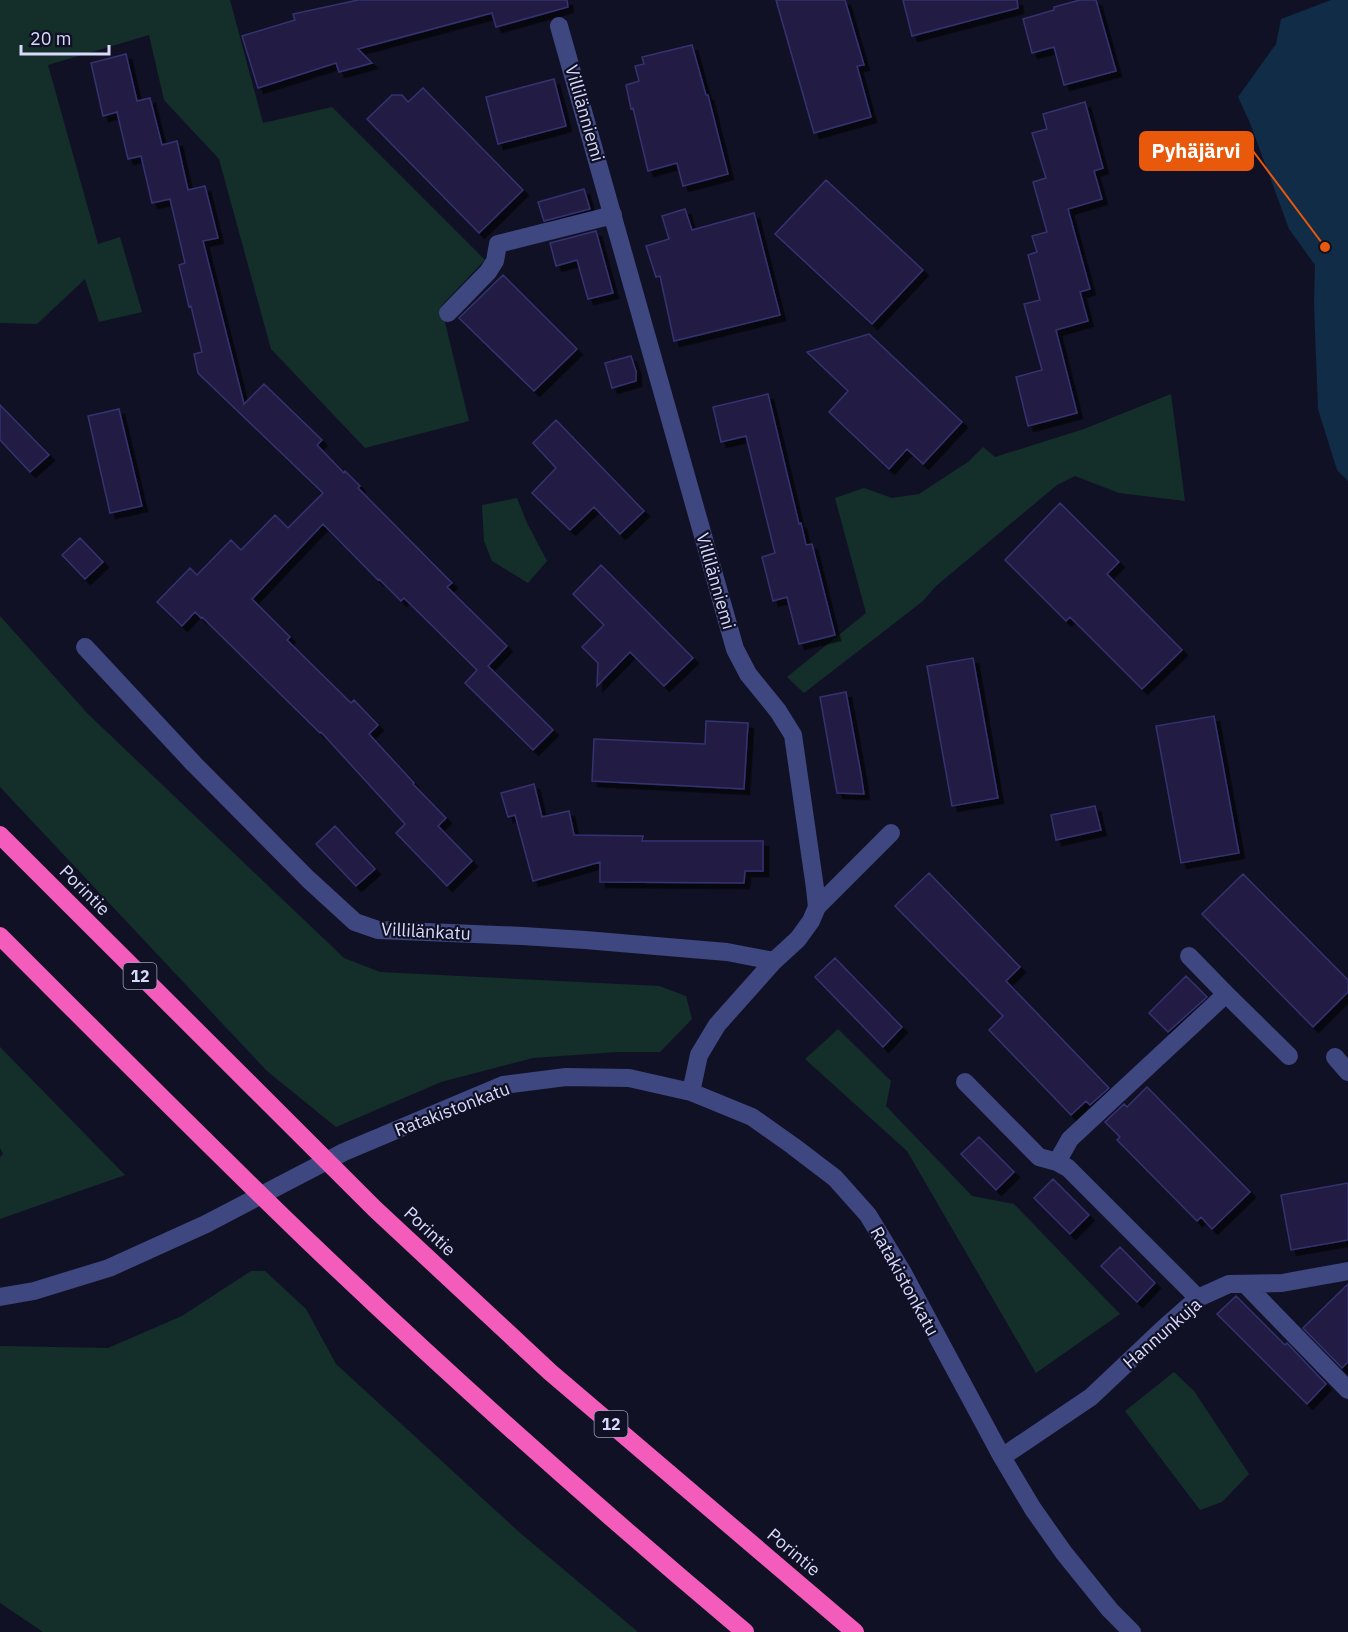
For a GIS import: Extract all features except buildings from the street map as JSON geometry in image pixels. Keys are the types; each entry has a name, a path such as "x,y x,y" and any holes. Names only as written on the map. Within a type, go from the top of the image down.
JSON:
{"highway":[{"name":"Porintie","path":"0,835 375,1209 550,1372 855,1632"},
{"path":"0,936 308,1241 499,1418 656,1557 745,1632"}],"street":[{"name":"Villilänniemi","path":"559,26 735,649 748,674 778,711 793,735 817,907"},
{"path":"448,313 488,272 495,261 498,244 613,215"},
{"name":"Villilänkatu","path":"85,647 194,764 308,879 356,922 378,930 597,941 727,952 774,961"},
{"path":"691,1092 699,1055 717,1025 774,961 798,939 811,921 817,907 891,833"},
{"path":"1189,956 1288,1056"},
{"path":"1057,1162 1070,1139 1226,994"},
{"path":"1335,1057 1348,1072"},
{"name":"Ratakistonkatu","path":"0,1297 34,1290 109,1268 206,1224 344,1152 503,1085 566,1077 629,1078 691,1092 752,1117 835,1178 868,1215 903,1273 1002,1457 1034,1509 1064,1553 1110,1610 1132,1632"},
{"path":"965,1082 1039,1157 1068,1168 1198,1298"},
{"name":"Hannunkuja","path":"1002,1457 1091,1397 1198,1298 1228,1284 1282,1283 1348,1271"},
{"path":"1245,1284 1348,1389"}],"green space":[{"path":"0,0 230,0 263,123 332,107 485,260 441,306 469,421 365,448 271,349 219,159 164,100 149,35 48,65 98,244 120,237 142,312 99,322 85,279 37,324 0,323"},
{"path":"1171,394 1185,501 1119,493 1075,476 1057,485 936,586 923,601 804,693 787,677 866,613 835,498 864,488 892,498 919,494 968,462 983,447 995,457 1084,429"},
{"path":"517,498 547,561 528,583 492,561 484,541 482,505"},
{"path":"0,616 88,714 344,958 380,972 659,986 686,996 692,1019 660,1052 617,1052 533,1058 441,1082 336,1127 267,1071 0,787"},
{"path":"838,1029 891,1081 886,1106 972,1196 1014,1204 1120,1314 1036,1373 907,1151 805,1059"},
{"path":"0,1047 125,1175 0,1219 0,1157 3,1154 0,1148"},
{"path":"251,1271 265,1271 306,1309 336,1364 519,1532 638,1632 43,1632 0,1603 0,1346 108,1348 182,1316"},
{"path":"1174,1372 1194,1391 1249,1474 1222,1502 1200,1510 1125,1411"}],"water":[{"path":"1331,0 1348,0 1348,481 1337,470 1318,409 1314,304 1315,265 1289,229 1250,123 1238,97 1276,44 1281,19"}],"place":[{"name":"Pyhäjärvi","path":"1325,247"}]}
